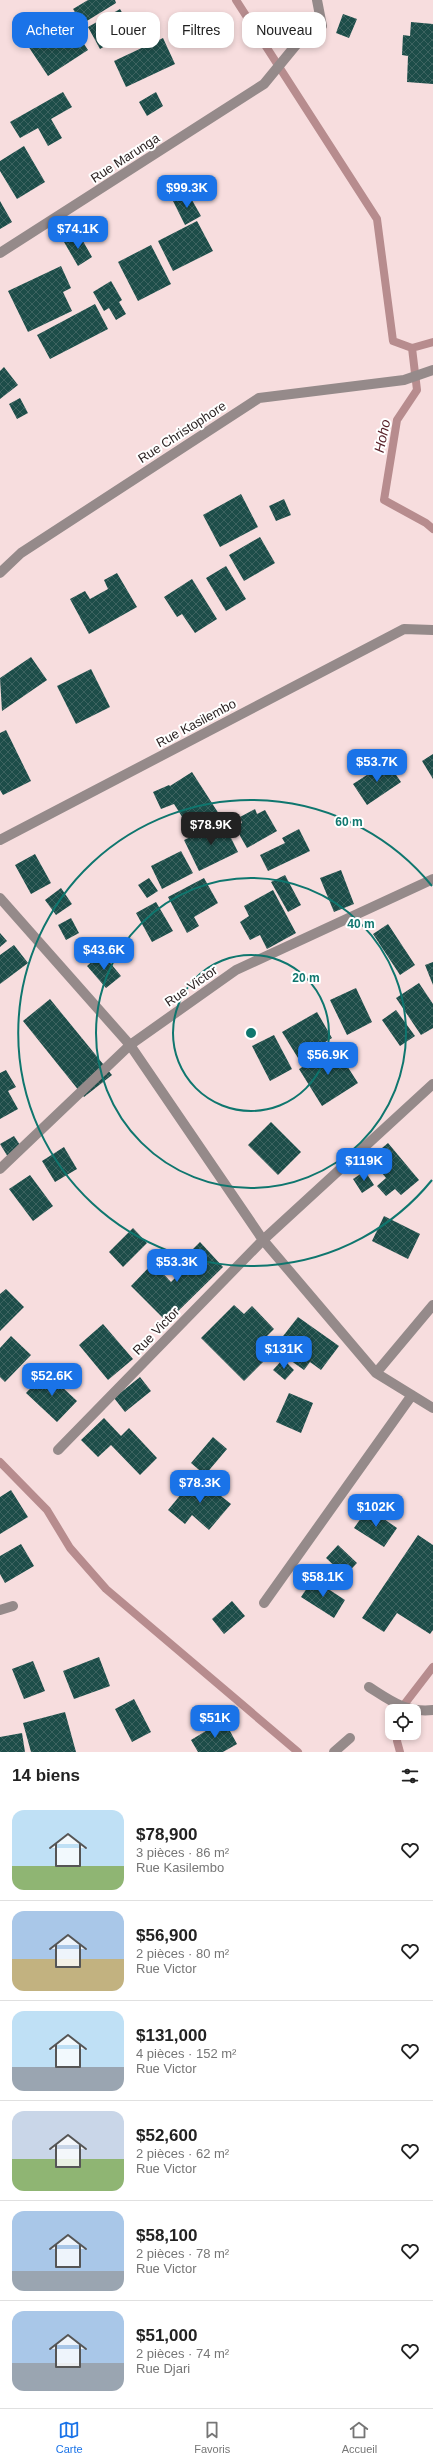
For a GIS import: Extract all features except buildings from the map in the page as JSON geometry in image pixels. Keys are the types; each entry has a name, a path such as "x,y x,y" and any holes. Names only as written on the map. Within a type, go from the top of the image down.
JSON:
{"street":[{"name":"Rue Marunga","path":"0,253 264,84 296,45 322,26 317,0"},
{"name":"Rue Christophore","path":"0,573 21,553 259,398 404,380 430,370"},
{"name":"Rue Kasilembo","path":"0,840 404,628 433,630"},
{"name":"Rue Victor","path":"0,1168 130,1045 236,970 433,879"},
{"path":"0,898 130,1045 262,1240 376,1373 433,1408"},
{"name":"Rue Victor","path":"58,1450 262,1240 433,1084"},
{"path":"376,1373 433,1305"},
{"path":"264,1603 412,1395"},
{"path":"0,1610 13,1606"},
{"path":"369,1687 390,1701 417,1712 433,1710"},
{"path":"334,1752 350,1738"}],"waterway":[{"path":"236,0 377,219 393,341 412,348"},
{"name":"Hoho","path":"412,348 433,342"},
{"name":"Hoho","path":"412,348 417,390 397,420 384,500 426,523 433,529"},
{"path":"0,1462 47,1510 70,1548 106,1589 298,1752"},
{"name":"Hoho","path":"405,1704 433,1667"},
{"name":"Hoho","path":"397,1740 400,1752"}]}
